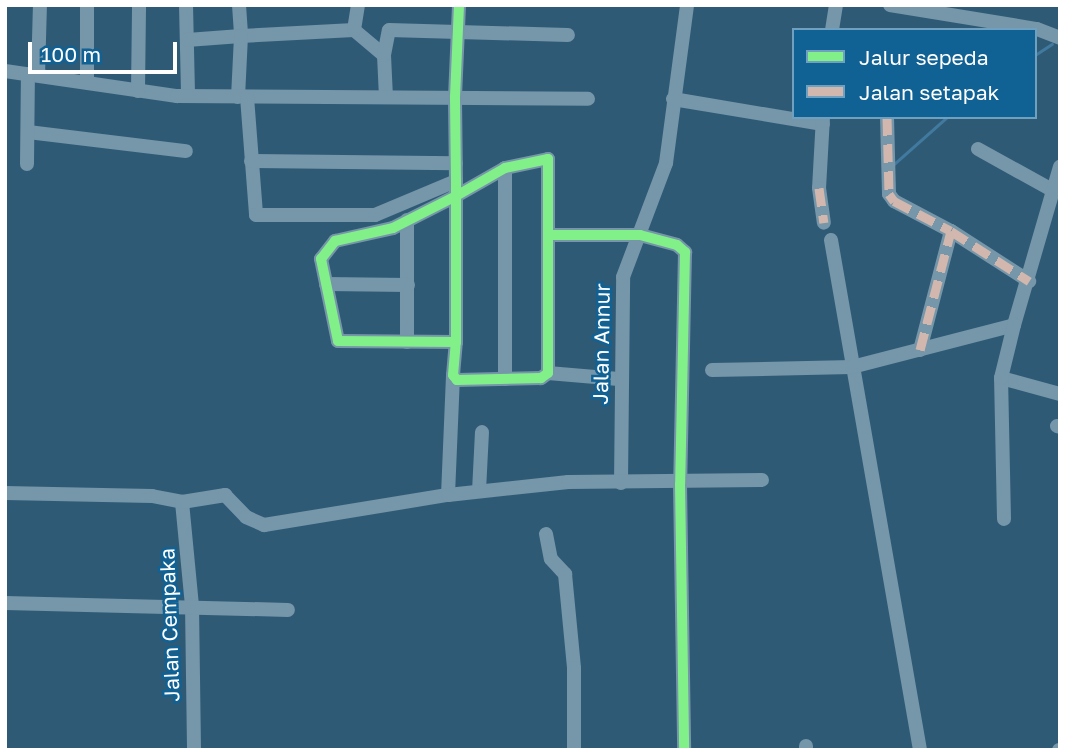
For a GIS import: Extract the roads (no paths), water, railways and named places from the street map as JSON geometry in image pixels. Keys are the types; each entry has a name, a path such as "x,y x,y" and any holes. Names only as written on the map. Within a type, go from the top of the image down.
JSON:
{"street":[{"path":"27,164 40,5"},
{"path":"87,5 87,82"},
{"path":"138,91 139,5"},
{"path":"186,5 188,96"},
{"path":"239,5 243,97 256,215 374,215 457,180"},
{"path":"354,30 358,5"},
{"path":"449,495 456,342 455,97 459,5"},
{"name":"Jalan Annur","path":"621,483 619,379 624,270 660,186 671,136 673,99 687,5"},
{"path":"832,28 836,5"},
{"path":"900,6 1031,28"},
{"path":"1037,29 1060,38"},
{"path":"187,40 354,30 384,55"},
{"path":"386,97 384,55 389,30 568,35"},
{"path":"5,71 188,96 588,99"},
{"path":"673,99 792,116"},
{"path":"887,119 889,194 894,201 951,231 1029,281"},
{"path":"823,121 820,188 824,223"},
{"path":"28,132 186,150"},
{"path":"978,149 1052,190"},
{"path":"456,342 335,339 321,254 330,244 393,228 505,168 548,159 548,373"},
{"path":"251,161 456,163"},
{"path":"1004,519 1001,378 1060,167"},
{"path":"505,168 505,379"},
{"path":"407,220 407,342"},
{"path":"920,350 951,231"},
{"path":"549,235 640,236 677,245 685,252 680,484 684,750"},
{"path":"831,240 920,750"},
{"path":"327,284 408,285"},
{"path":"712,370 852,367 1014,325"},
{"path":"453,375 457,380 541,378 548,373 619,379"},
{"path":"1001,378 1060,394"},
{"path":"479,491 482,432"},
{"path":"5,493 181,501 225,495 246,517 264,524 449,495 568,482 680,484 762,480"},
{"name":"Jalan Cempaka","path":"181,501 192,605 194,750"},
{"path":"546,534 551,559 565,574 574,668 574,750"},
{"path":"5,603 192,605 288,610"}],"waterway":[{"path":"1037,54 1052,44"},
{"path":"893,165 945,119"}]}
